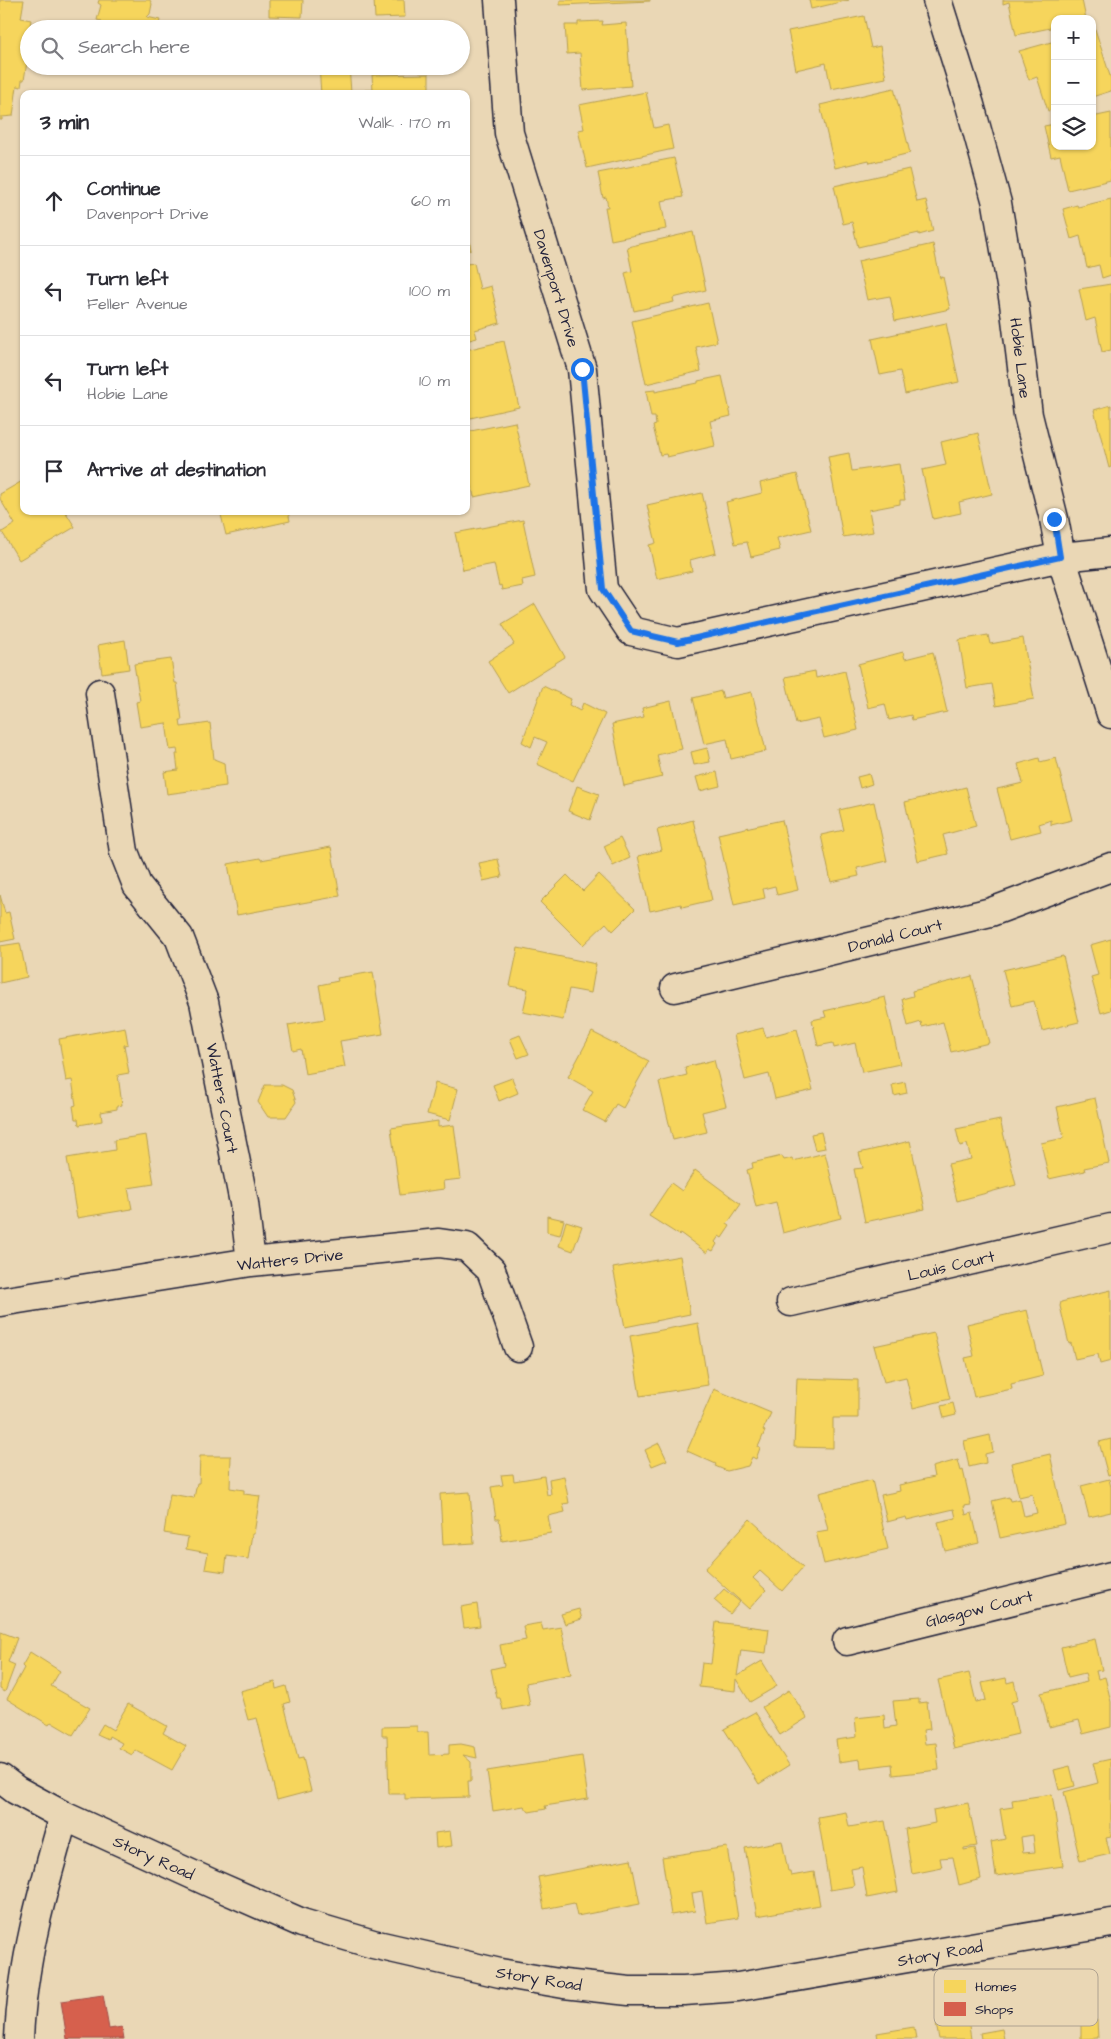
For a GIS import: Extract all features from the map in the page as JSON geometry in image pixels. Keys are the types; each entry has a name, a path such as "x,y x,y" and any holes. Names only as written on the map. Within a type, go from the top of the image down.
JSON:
{"street":[{"name":"Davenport Drive","path":"499,0 509,133 582,369 603,589 631,631 678,642 1060,557"},
{"name":"Hobie Lane","path":"937,0 970,105 997,203 1014,303 1028,414 1054,519 1060,557 1111,714"},
{"path":"1060,557 1111,552"},
{"name":"Watters Court","path":"100,693 124,852 137,885 179,937 204,1002 244,1203 251,1262"},
{"name":"Donald Court","path":"675,988 991,912 1111,867"},
{"name":"Louis Court","path":"791,1302 1111,1228"},
{"name":"Watters Drive","path":"0,1302 251,1262 439,1243 467,1246 492,1270 518,1347"},
{"name":"Glasgow Court","path":"848,1641 1111,1576"},
{"name":"Story Road","path":"0,1778 16,1790 64,1816 294,1919 356,1939 500,1973 564,1984 629,1991 684,1992 738,1987 1111,1923"},
{"path":"19,2039 20,2009 36,1913 64,1816"}],"building: Homes":[{"path":"0,0 24,0 21,18 31,20 20,20 20,75 25,75 24,80 22,80 21,87 17,86 13,116 2,117 2,120 0,120"},
{"path":"99,0 150,0 152,4 150,14 147,17 160,20 97,20 101,5 98,3"},
{"path":"269,0 303,0 302,17 269,16"},
{"path":"374,0 404,0 405,17 375,18"},
{"path":"560,0 650,0 650,1 560,5"},
{"path":"809,0 849,0 811,9"},
{"path":"1003,0 1082,0 1085,15 1051,15 1051,28 1016,35 1009,2 1003,4"},
{"path":"864,16 871,48 880,46 886,78 831,89 826,63 796,70 788,31"},
{"path":"603,21 602,25 626,23 631,86 583,90 580,53 567,54 565,25 578,25 578,22"},
{"path":"1096,32 1111,79 1111,91 1096,96"},
{"path":"1051,42 1051,110 1048,111 1037,77 1029,80 1019,51"},
{"path":"320,75 350,75 351,90 321,90"},
{"path":"372,75 429,75 429,90 373,90"},
{"path":"894,88 910,153 870,163 869,160 835,168 820,105"},
{"path":"646,92 654,128 668,125 673,149 587,168 578,130 584,129 579,105"},
{"path":"1111,113 1111,180 1068,190 1060,155 1051,157 1044,126 1051,125 1051,150 1096,150 1096,116"},
{"path":"674,158 683,197 661,201 666,229 611,240 605,207 608,207 606,197 603,198 598,173"},
{"path":"909,169 917,202 926,200 933,231 858,247 852,222 843,224 834,186"},
{"path":"1111,199 1111,275 1102,278 1099,265 1087,268 1080,236 1071,239 1063,209"},
{"path":"693,232 706,290 673,298 674,302 634,311 625,273 632,271 627,247"},
{"path":"933,244 940,278 943,277 950,309 895,321 890,296 867,300 858,261"},
{"path":"474,263 480,289 491,286 500,323 475,330 477,338 470,340 470,264"},
{"path":"1111,284 1111,350 1102,352 1095,318 1086,321 1079,289"},
{"path":"708,303 717,342 696,347 701,371 646,384 632,321"},
{"path":"946,323 959,382 905,394 900,371 880,375 872,339"},
{"path":"504,341 519,407 470,418 470,349"},
{"path":"722,376 731,416 710,421 715,446 667,457 666,454 660,455 653,426 656,425 655,417 651,417 646,391 655,390 655,392"},
{"path":"1111,405 1111,467 1109,468 1094,410"},
{"path":"515,422 529,485 474,497 470,477 470,431"},
{"path":"978,433 992,494 959,502 961,513 933,519 922,470 946,465 941,442"},
{"path":"849,453 852,471 899,464 905,500 900,500 900,504 869,510 873,532 843,537 828,457"},
{"path":"797,474 811,530 777,538 780,550 751,557 747,542 735,544 726,502 762,493 760,483"},
{"path":"20,482 20,515 68,515 75,527 19,560 2,532 15,524 0,499 0,494"},
{"path":"702,493 716,553 690,560 692,571 657,579 649,545 656,543 647,505"},
{"path":"221,515 289,515 290,521 226,535"},
{"path":"523,520 535,577 522,580 523,586 502,590 501,585 499,586 494,564 463,570 455,533"},
{"path":"535,604 565,657 508,693 488,661 514,644 502,624"},
{"path":"988,635 990,644 1023,638 1034,699 996,706 992,684 967,688 959,640"},
{"path":"125,640 129,669 102,673 98,645"},
{"path":"903,652 905,659 933,652 947,712 912,720 911,715 889,720 885,704 868,708 858,664"},
{"path":"171,659 175,683 177,683 182,720 180,720 181,727 210,723 214,759 224,763 226,786 167,794 164,772 178,770 177,749 170,750 166,723 140,727 136,702 140,701 134,664"},
{"path":"815,671 816,678 845,671 858,730 824,738 819,719 796,724 785,677"},
{"path":"543,686 571,699 569,705 580,711 583,703 605,714 573,781 537,764 547,742 535,737 531,747 522,742"},
{"path":"721,691 723,698 752,692 766,751 731,759 727,739 704,744 693,698"},
{"path":"671,701 682,749 657,755 662,777 624,786 612,724 644,717 642,708"},
{"path":"707,748 710,762 694,765 691,752"},
{"path":"1039,758 1040,762 1056,758 1072,820 1051,825 1051,820 1039,824 1041,831 1010,839 997,789 1023,783 1018,764"},
{"path":"717,772 720,786 700,791 696,777"},
{"path":"869,774 872,784 860,788 857,777"},
{"path":"577,786 599,794 590,820 568,811"},
{"path":"966,787 976,826 943,835 948,854 918,861 905,802"},
{"path":"874,802 887,861 857,868 859,876 831,882 821,835 844,830 839,810"},
{"path":"693,820 712,900 682,907 681,904 650,911 638,856 662,850 657,830"},
{"path":"782,820 798,890 777,895 775,886 763,889 765,898 734,905 718,834"},
{"path":"620,838 630,858 613,866 604,846"},
{"path":"331,847 340,896 237,915 228,864"},
{"path":"498,859 502,877 483,881 479,863"},
{"path":"599,874 635,909 613,931 606,923 583,945 540,902 567,875 583,891"},
{"path":"0,895 5,913 9,912 15,939 0,942"},
{"path":"1111,939 1111,1010 1101,1013 1091,977 1098,975 1090,945"},
{"path":"20,943 27,977 0,983 0,946"},
{"path":"518,948 596,964 591,993 569,989 563,1020 523,1012 528,989 510,986"},
{"path":"1063,956 1079,1022 1042,1031 1034,1001 1012,1006 1003,970"},
{"path":"373,972 383,1034 340,1041 345,1067 305,1074 301,1049 293,1051 288,1025 325,1019 319,985 338,981 337,978"},
{"path":"972,976 989,1043 951,1052 943,1022 922,1027 921,1022 908,1026 902,999 913,996 912,991"},
{"path":"885,997 900,1064 862,1072 855,1043 834,1048 833,1043 818,1046 812,1020 826,1017 824,1011"},
{"path":"125,1027 128,1044 124,1045 129,1073 118,1075 122,1105 117,1106 117,1109 101,1112 102,1121 79,1125 78,1119 75,1119 73,1106 76,1105 72,1080 66,1081 59,1039"},
{"path":"763,1028 766,1037 797,1029 813,1090 775,1099 769,1074 745,1080 734,1035"},
{"path":"592,1032 649,1061 623,1108 616,1104 605,1122 582,1110 593,1091 568,1077"},
{"path":"520,1035 529,1054 518,1058 510,1039"},
{"path":"714,1060 726,1106 702,1112 707,1132 673,1140 659,1082 687,1075 685,1067"},
{"path":"512,1078 518,1093 499,1101 493,1085"},
{"path":"905,1082 907,1093 894,1096 892,1085"},
{"path":"435,1083 458,1089 450,1120 427,1114"},
{"path":"265,1085 282,1085 292,1090 296,1102 286,1117 268,1117 258,1102"},
{"path":"1095,1098 1109,1163 1084,1168 1085,1171 1049,1179 1041,1143 1064,1138 1057,1107"},
{"path":"1000,1120 1016,1185 957,1201 948,1164 971,1159 967,1144 960,1146 956,1129"},
{"path":"438,1121 438,1127 454,1125 461,1179 443,1181 444,1189 400,1195 391,1128"},
{"path":"821,1132 825,1148 815,1150 811,1134"},
{"path":"146,1135 154,1184 128,1188 132,1209 77,1218 67,1158 115,1150 114,1140"},
{"path":"910,1141 925,1209 865,1222 854,1169 863,1168 859,1153"},
{"path":"825,1153 841,1218 783,1233 776,1202 756,1207 747,1170 753,1168 752,1163 782,1156 784,1160 792,1158 793,1161"},
{"path":"695,1170 741,1204 727,1224 730,1226 722,1238 719,1236 715,1242 717,1244 713,1251 709,1249 707,1253 680,1233 679,1235 649,1216 671,1183 682,1191"},
{"path":"547,1216 564,1220 560,1235 547,1232"},
{"path":"566,1221 582,1226 573,1251 559,1246"},
{"path":"680,1256 690,1314 625,1327 613,1268"},
{"path":"1111,1290 1111,1361 1100,1364 1098,1354 1075,1359 1071,1343 1069,1344 1060,1306 1061,1302"},
{"path":"1027,1310 1043,1376 1011,1384 1012,1389 974,1397 965,1358 974,1356 967,1324"},
{"path":"698,1323 708,1385 640,1396 630,1336"},
{"path":"934,1333 950,1399 913,1408 906,1377 884,1382 874,1346"},
{"path":"797,1378 858,1380 858,1418 833,1418 833,1448 794,1447"},
{"path":"714,1389 771,1413 763,1430 765,1431 758,1447 760,1448 756,1459 752,1457 748,1466 727,1471 687,1451"},
{"path":"953,1403 956,1415 944,1418 941,1406"},
{"path":"990,1435 993,1452 985,1454 986,1463 969,1467 964,1441"},
{"path":"1111,1439 1111,1475 1108,1476 1099,1442"},
{"path":"659,1443 667,1460 652,1466 645,1450"},
{"path":"1050,1454 1065,1524 1000,1538 992,1501 1009,1497 1010,1501 1020,1499 1024,1516 1037,1513 1032,1494 1019,1497 1011,1463"},
{"path":"200,1456 231,1456 230,1488 244,1490 244,1494 260,1496 248,1559 227,1556 225,1572 205,1569 208,1553 186,1549 188,1537 164,1533 170,1494 194,1498 197,1483 199,1483"},
{"path":"958,1460 961,1471 963,1470 971,1505 964,1506 966,1515 972,1513 979,1543 945,1551 938,1522 956,1518 954,1509 907,1520 906,1517 887,1522 881,1495 900,1491 899,1485 934,1477 932,1467"},
{"path":"513,1474 514,1481 544,1476 547,1495 551,1494 549,1479 564,1476 569,1503 563,1504 565,1512 548,1516 551,1533 502,1541 491,1487 503,1485 501,1475"},
{"path":"1109,1479 1111,1487 1111,1512 1089,1517 1081,1486"},
{"path":"872,1480 888,1549 824,1564 816,1532 828,1530 819,1493"},
{"path":"470,1492 474,1543 443,1545 440,1494"},
{"path":"750,1519 803,1567 782,1591 760,1571 753,1578 766,1590 749,1609 705,1569"},
{"path":"724,1589 740,1602 730,1614 714,1600"},
{"path":"477,1604 480,1626 464,1628 461,1607"},
{"path":"579,1609 582,1619 565,1624 561,1614"},
{"path":"716,1622 769,1629 766,1653 741,1650 737,1676 762,1661 777,1686 750,1702 736,1679 735,1691 699,1687 702,1663 711,1664"},
{"path":"541,1623 543,1630 561,1627 571,1674 526,1683 530,1705 503,1710 500,1698 497,1698 491,1669 504,1666 500,1645 526,1640 523,1626"},
{"path":"1,1632 17,1638 8,1662 15,1665 5,1692 0,1689"},
{"path":"1095,1639 1102,1670 1096,1671 1098,1679 1105,1677 1111,1702 1111,1727 1083,1734 1079,1720 1049,1727 1041,1693 1087,1682 1085,1673 1068,1677 1061,1647"},
{"path":"30,1652 60,1671 51,1686 90,1708 73,1735 51,1722 49,1725 7,1699 24,1668 22,1666"},
{"path":"969,1673 976,1702 986,1700 982,1683 1006,1678 1007,1683 1014,1681 1018,1700 1011,1702 1018,1734 954,1749 938,1680"},
{"path":"275,1682 276,1689 286,1686 290,1702 284,1704 298,1759 303,1758 311,1791 277,1800 257,1718 248,1720 240,1691"},
{"path":"789,1690 807,1718 780,1735 762,1707"},
{"path":"919,1699 919,1703 927,1702 930,1729 923,1730 925,1744 936,1743 939,1770 893,1775 892,1764 861,1768 860,1759 839,1762 836,1740 857,1737 855,1718 884,1715 885,1729 890,1728 896,1726 893,1701"},
{"path":"128,1704 167,1726 163,1733 186,1746 172,1770 135,1750 132,1755 119,1748 122,1743 109,1736 108,1739 97,1734 103,1724 113,1730"},
{"path":"755,1712 789,1765 759,1784 724,1729"},
{"path":"417,1726 417,1732 428,1732 429,1755 449,1754 449,1745 461,1744 475,1747 477,1758 463,1755 471,1762 471,1781 468,1781 469,1797 405,1799 405,1794 389,1794 387,1736 382,1736 382,1727"},
{"path":"582,1756 588,1799 545,1806 546,1809 529,1812 524,1806 493,1811 487,1771"},
{"path":"1111,1759 1111,1837 1106,1838 1110,1854 1080,1861 1064,1792 1098,1783 1093,1763"},
{"path":"1070,1766 1075,1786 1059,1790 1054,1770"},
{"path":"1052,1794 1063,1866 996,1876 991,1842 1005,1839 1000,1809 1013,1807 1012,1800","holes":["1033,1835 1035,1852 1023,1853 1021,1837"]},
{"path":"968,1803 977,1846 964,1848 964,1850 975,1848 981,1879 959,1885 953,1857 940,1858 942,1868 912,1874 905,1829 935,1823 933,1810"},
{"path":"846,1812 849,1827 885,1821 898,1892 867,1898 862,1867 851,1869 854,1886 830,1890 818,1817"},
{"path":"450,1831 452,1846 436,1848 435,1833"},
{"path":"782,1841 788,1871 790,1871 791,1876 814,1872 820,1905 757,1916 745,1848"},
{"path":"727,1847 738,1918 707,1923 702,1891 692,1893 695,1911 671,1915 662,1857"},
{"path":"631,1859 640,1904 577,1916 574,1903 544,1909 538,1877"},
{"path":"936,2026 969,2026 971,2039 939,2039"},
{"path":"1081,2026 1097,2026 1098,2038 1081,2039"},
{"path":"914,2027 916,2039 878,2039 877,2033"},
{"path":"1002,2029 1004,2039 981,2039 980,2033"}],"building: Shops":[{"path":"103,1995 109,2029 122,2027 124,2039 67,2039 61,2001"}],"route":[{"path":"582,369 603,589 631,631 678,642 1060,557 1054,519"}]}
